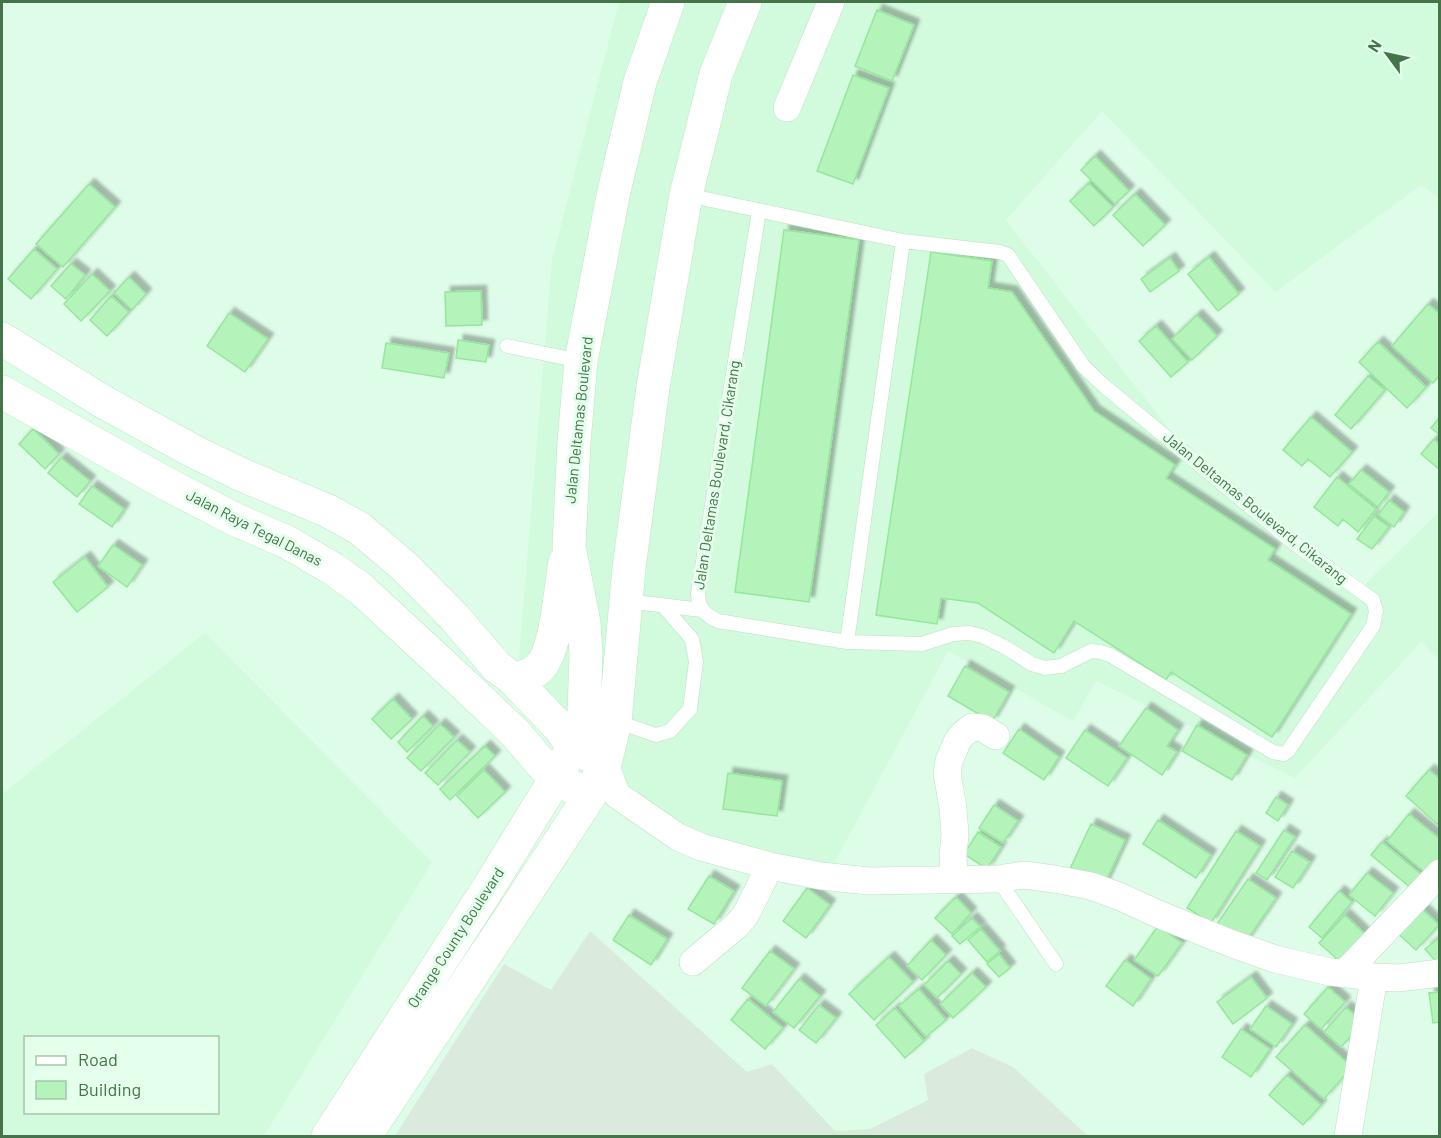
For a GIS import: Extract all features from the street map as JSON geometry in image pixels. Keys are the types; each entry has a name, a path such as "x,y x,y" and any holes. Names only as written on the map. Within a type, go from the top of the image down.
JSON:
{"main road":[{"name":"Jalan Deltamas Boulevard","path":"574,731 586,655 584,623 569,547 574,442 582,361 614,191 640,82 668,2"},
{"path":"365,1137 515,910 603,796 605,764 615,721 629,568 653,387 686,195 716,74 745,2"},
{"path":"2,339 102,401 190,450 328,511 359,528 405,567 455,618 497,667 512,678 543,709 574,731 605,764"},
{"name":"Jalan Raya Tegal Danas","path":"2,392 165,483 234,519 287,542 333,569 361,589 516,734 556,778 603,796"},
{"path":"569,547 584,573 596,581 610,581 629,568"},
{"path":"512,678 526,677 538,669 547,657 554,633 569,547"},
{"path":"516,734 574,731 620,675"},
{"name":"Orange County Boulevard","path":"328,1137 487,891 556,778 574,731"}],"street":[{"path":"787,108 831,2"},
{"path":"954,879 955,835 947,772 949,761 957,742 972,727 983,728 996,736"},
{"path":"603,796 701,847 770,867 869,881 998,879 1024,875 1054,879 1091,886 1275,959 1344,974 1374,977 1398,978 1440,973"},
{"path":"693,962 745,916 770,867"},
{"path":"1344,974 1440,873"},
{"path":"1348,1137 1374,977"}],"lane":[{"name":"Jalan Deltamas Boulevard, Cikarang","path":"686,195 903,242 1000,252 1008,255 1084,367 1102,385 1295,544 1373,600 1376,606 1373,626 1288,751 1284,754 1273,752 1110,655 1100,652 1091,651 1061,666 1045,668 1032,664 982,636 969,633 953,634 922,644 847,642 718,621 702,610 698,602 698,593 759,211"},
{"path":"847,642 903,242"},
{"path":"507,346 582,361"},
{"path":"626,601 702,610"},
{"path":"615,721 656,735 670,731 690,709 696,662 692,639 664,607"},
{"path":"998,879 1056,963"}],"shaded area":[{"path":"619,2 1439,2 1439,198 1421,185 1275,292 1102,111 1006,220 1186,451 1362,587 1439,512 1439,660 1421,642 1295,778 1096,681 1073,721 948,651 832,867 670,837 519,658 552,260"},
{"path":"205,633 432,862 264,1136 2,1136 2,794"},
{"path":"590,931 747,1072 772,1064 835,1131 870,1129 928,1100 924,1074 972,1048 1013,1067 1088,1136 395,1136 504,964 551,990"}],"building":[{"path":"877,10 914,25 892,81 855,66"},
{"path":"853,75 889,88 853,184 817,171"},
{"path":"1095,156 1129,191 1115,204 1081,170"},
{"path":"1089,183 1113,207 1094,226 1070,201"},
{"path":"89,184 115,207 63,267 36,244"},
{"path":"1135,194 1165,225 1143,246 1113,215"},
{"path":"784,230 859,240 809,602 735,592"},
{"path":"34,249 57,269 31,299 8,279"},
{"path":"931,252 992,261 988,288 1012,292 1094,411 1175,465 1166,478 1275,549 1268,560 1351,614 1272,737 1171,672 1166,680 1074,621 1054,653 978,603 941,598 937,624 876,615"},
{"path":"1209,257 1239,294 1218,311 1188,274"},
{"path":"1170,258 1179,271 1150,292 1141,279"},
{"path":"71,264 85,275 66,299 51,286"},
{"path":"92,274 110,291 81,321 64,304"},
{"path":"129,277 146,294 132,310 114,293"},
{"path":"481,291 482,325 446,326 445,292"},
{"path":"111,296 129,312 107,336 90,320"},
{"path":"1428,304 1440,314 1440,375 1433,383 1392,346"},
{"path":"229,313 268,339 245,372 207,346"},
{"path":"1197,315 1217,336 1192,360 1172,339"},
{"path":"1156,326 1188,362 1171,377 1139,341"},
{"path":"458,340 489,345 486,362 456,358"},
{"path":"1378,342 1426,387 1407,408 1359,362"},
{"path":"386,343 449,353 444,378 382,368"},
{"path":"1368,376 1385,390 1351,429 1335,415"},
{"path":"1311,417 1352,452 1330,477 1308,459 1302,466 1283,450"},
{"path":"1440,417 1440,435 1431,428"},
{"path":"33,429 59,454 45,469 19,444"},
{"path":"1434,439 1440,445 1440,470 1421,454"},
{"path":"61,458 90,481 77,497 48,473"},
{"path":"1361,470 1389,492 1378,507 1349,484"},
{"path":"1337,477 1376,509 1358,532 1343,519 1338,526 1314,507"},
{"path":"92,486 124,509 112,527 79,504"},
{"path":"1389,500 1404,512 1394,527 1378,515"},
{"path":"1374,516 1389,527 1372,549 1357,539"},
{"path":"113,545 142,565 127,587 98,566"},
{"path":"85,557 108,587 77,612 53,582"},
{"path":"965,666 1009,692 992,722 948,696"},
{"path":"393,699 412,719 391,739 372,719"},
{"path":"1146,708 1178,730 1167,746 1177,752 1162,775 1119,746"},
{"path":"423,716 433,726 407,752 398,742"},
{"path":"440,724 454,737 421,771 407,758"},
{"path":"1197,725 1247,755 1232,780 1182,751"},
{"path":"1019,729 1059,757 1044,780 1003,753"},
{"path":"1085,730 1127,758 1108,786 1066,758"},
{"path":"457,740 470,752 438,785 425,773"},
{"path":"485,746 495,756 450,800 440,789"},
{"path":"484,770 505,792 478,818 457,796"},
{"path":"1429,770 1440,779 1440,821 1437,824 1406,796"},
{"path":"728,773 782,781 777,816 723,809"},
{"path":"1276,797 1288,805 1278,821 1266,813"},
{"path":"994,805 1018,821 1003,843 979,828"},
{"path":"1409,814 1440,839 1440,858 1427,874 1387,841"},
{"path":"1158,820 1211,855 1196,878 1143,844"},
{"path":"1091,824 1125,840 1104,885 1070,869"},
{"path":"1284,830 1295,837 1267,880 1256,873"},
{"path":"1236,831 1260,846 1211,923 1187,908"},
{"path":"978,832 1001,847 987,869 964,854"},
{"path":"1382,842 1422,875 1411,888 1371,855"},
{"path":"1292,851 1310,862 1293,888 1275,877"},
{"path":"1367,873 1393,893 1375,916 1349,895"},
{"path":"709,876 734,891 714,924 688,909"},
{"path":"1248,879 1276,898 1245,943 1217,924"},
{"path":"807,888 830,905 806,938 783,921"},
{"path":"1339,891 1352,902 1322,938 1309,927"},
{"path":"956,897 971,913 952,934 935,918"},
{"path":"1417,904 1439,925 1416,950 1393,929"},
{"path":"629,915 667,939 651,965 613,940"},
{"path":"1345,915 1370,939 1345,966 1319,943"},
{"path":"972,918 980,927 960,944 952,936"},
{"path":"1158,926 1182,943 1158,976 1134,960"},
{"path":"981,929 1000,951 987,962 968,940"},
{"path":"1440,937 1440,966 1425,949"},
{"path":"931,940 946,955 922,980 907,966"},
{"path":"770,951 794,969 766,1006 742,988"},
{"path":"999,954 1010,968 999,977 987,964"},
{"path":"889,957 913,982 874,1020 849,994"},
{"path":"1125,960 1151,979 1133,1006 1106,986"},
{"path":"948,961 961,974 937,998 924,985"},
{"path":"972,973 986,987 953,1018 940,1004"},
{"path":"1251,977 1267,998 1233,1024 1217,1002"},
{"path":"799,979 820,996 794,1028 773,1012"},
{"path":"1328,987 1345,1002 1321,1029 1304,1014"},
{"path":"919,989 946,1020 926,1037 899,1006"},
{"path":"1440,992 1440,1022 1433,1023 1429,993"},
{"path":"748,999 783,1028 765,1049 731,1020"},
{"path":"819,1005 836,1018 816,1043 799,1030"},
{"path":"1266,1006 1292,1024 1276,1047 1250,1029"},
{"path":"1346,1007 1363,1023 1341,1047 1324,1032"},
{"path":"895,1008 924,1041 905,1058 876,1025"},
{"path":"1305,1025 1352,1067 1324,1099 1276,1057"},
{"path":"1241,1029 1270,1049 1251,1077 1222,1057"},
{"path":"1287,1075 1321,1105 1303,1125 1269,1095"}]}
